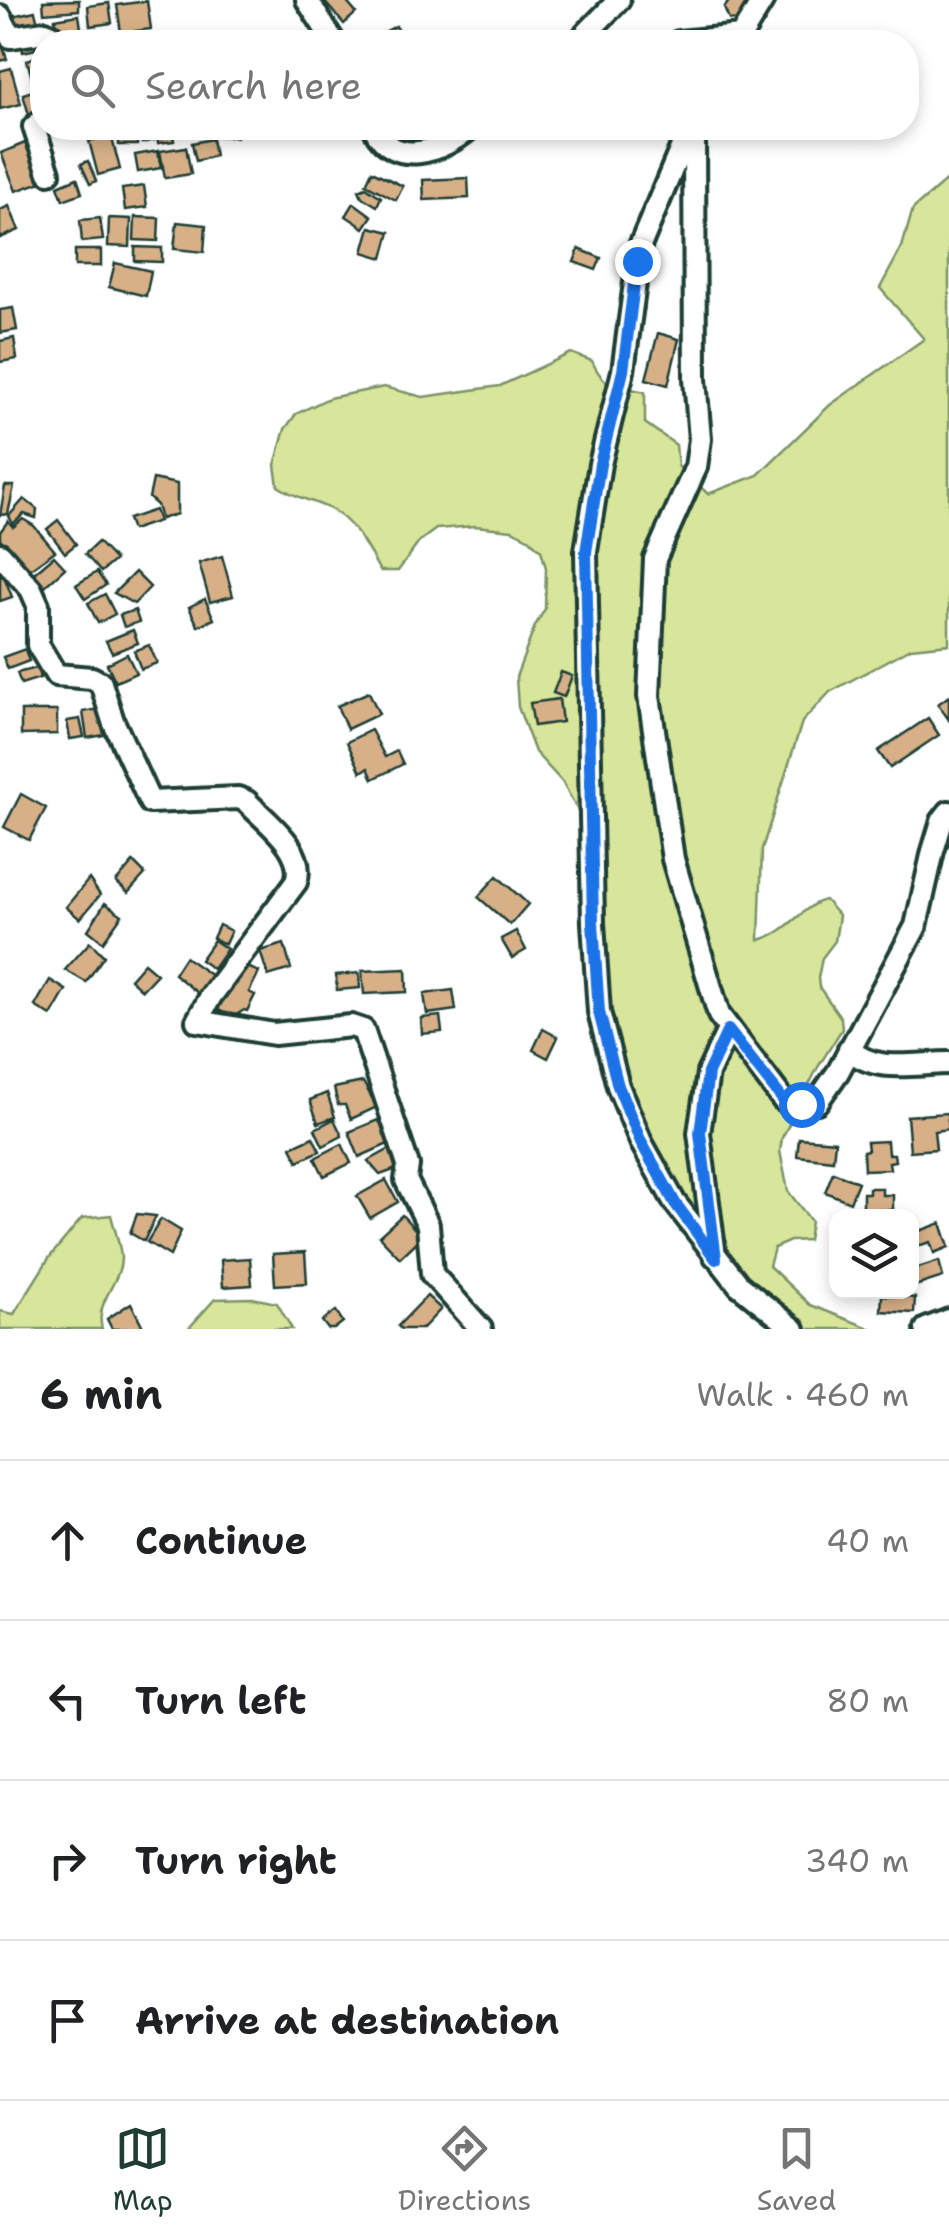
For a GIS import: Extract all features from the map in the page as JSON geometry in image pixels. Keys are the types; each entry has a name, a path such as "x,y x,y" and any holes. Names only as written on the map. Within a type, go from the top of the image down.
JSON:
{"street":[{"path":"307,0 326,30"},
{"path":"590,30 620,0"},
{"path":"745,30 763,0"},
{"path":"0,16 11,38 30,35"},
{"path":"37,140 49,173"},
{"path":"385,140 391,147 424,152 455,140"},
{"path":"687,140 640,246 623,371 590,516 586,552 591,856 599,1012 618,1086 641,1142 675,1203 739,1286 794,1329"},
{"path":"692,140 695,379 700,439 696,467 655,558 650,696 673,859 713,999 728,1030 784,1101 816,1102 849,1049 916,926 932,852 949,812"},
{"path":"0,554 30,589 38,605 38,645 56,675 92,678 106,692 113,721 150,802 238,798 294,852 299,873 296,882 196,1021 274,1034 351,1026 363,1030 408,1165 406,1180 428,1225 432,1274 481,1329"},
{"path":"716,1259 700,1133 708,1073 728,1030"},
{"path":"849,1049 857,1057 883,1065 949,1063"},
{"path":"926,1329 949,1320"}],"green space":[{"path":"949,178 949,644 911,648 830,692 802,722 762,849 759,940 825,900 839,916 835,941 822,958 818,978 819,987 841,1018 842,1029 782,1138 780,1151 788,1191 811,1221 808,1240 790,1241 774,1248 769,1266 810,1305 872,1329 784,1329 740,1292 608,1077 585,824 563,783 535,752 518,707 516,677 545,609 546,568 541,550 512,530 475,526 436,529 420,541 398,571 380,571 359,536 339,514 278,486 275,465 285,429 296,414 329,398 384,387 423,397 500,386 571,353 592,361 612,385 645,392 645,423 676,445 678,466 708,494 758,475 830,405 924,339 880,288 902,247 913,209"},
{"path":"111,1215 121,1257 102,1309 102,1329 0,1329 0,1311 14,1314 49,1258 82,1218"},
{"path":"252,1298 277,1303 292,1329 188,1329 215,1299"}],"building":[{"path":"79,0 79,10 44,13 43,1"},
{"path":"323,0 345,0 356,13 344,24"},
{"path":"730,0 757,0 741,22 729,20 724,8"},
{"path":"147,1 151,29 121,30 117,5"},
{"path":"109,3 112,23 90,26 88,6"},
{"path":"35,11 39,27 12,33 8,17"},
{"path":"79,15 81,28 58,30 55,19"},
{"path":"0,39 7,59 0,61"},
{"path":"30,40 30,50 23,52 21,42"},
{"path":"11,68 21,104 0,109 0,71"},
{"path":"30,92 30,115 29,115 23,94"},
{"path":"112,140 120,169 98,175 89,141"},
{"path":"119,140 137,140 137,145 119,145"},
{"path":"212,140 215,156 196,161 192,143"},
{"path":"25,143 41,182 16,191 1,153"},
{"path":"186,147 191,174 165,178 160,151"},
{"path":"158,151 161,168 138,172 135,155"},
{"path":"88,161 96,181 90,184 81,164"},
{"path":"372,171 403,186 396,200 366,184"},
{"path":"77,178 82,193 63,200 58,186"},
{"path":"468,178 469,198 424,200 423,180"},
{"path":"144,186 147,207 125,210 122,189"},
{"path":"366,187 381,197 377,206 362,197 359,190"},
{"path":"354,203 372,216 364,228 346,216"},
{"path":"9,206 19,230 0,238 0,210"},
{"path":"135,217 159,218 158,241 134,240"},
{"path":"100,218 103,240 82,242 80,220"},
{"path":"109,218 131,219 130,247 108,246"},
{"path":"177,222 206,225 204,252 174,249"},
{"path":"370,227 390,232 383,258 363,252"},
{"path":"135,247 162,248 162,262 135,261"},
{"path":"579,249 601,258 596,270 574,262"},
{"path":"75,250 101,250 101,266 75,266"},
{"path":"115,263 151,271 146,296 109,287"},
{"path":"13,308 17,330 0,333 0,310"},
{"path":"658,333 679,339 668,385 646,379"},
{"path":"14,338 17,359 0,362 0,341"},
{"path":"153,479 177,484 177,514 161,519 157,505 149,498"},
{"path":"5,486 14,486 8,514 0,515"},
{"path":"24,499 37,509 36,518 24,514 13,524 9,516"},
{"path":"155,510 159,521 132,530 128,519"},
{"path":"23,519 55,551 30,569 0,539 8,521 13,527"},
{"path":"58,520 76,544 65,553 47,529"},
{"path":"98,542 115,560 101,572 85,554"},
{"path":"54,556 65,568 45,586 34,573"},
{"path":"222,556 233,596 210,602 199,563"},
{"path":"0,565 12,597 0,601"},
{"path":"97,572 106,585 85,599 76,585"},
{"path":"135,572 150,587 134,604 114,593"},
{"path":"105,594 115,614 98,623 88,603"},
{"path":"205,599 214,619 198,626 189,607"},
{"path":"135,610 139,622 124,627 120,615"},
{"path":"133,630 138,643 112,653 106,641"},
{"path":"149,645 157,663 141,669 134,651"},
{"path":"25,649 29,661 8,669 3,657"},
{"path":"127,654 136,673 116,682 107,664"},
{"path":"37,668 40,678 21,684 17,673"},
{"path":"561,672 572,676 564,697 553,693"},
{"path":"369,692 379,714 347,729 337,706"},
{"path":"949,696 949,720 938,704"},
{"path":"559,699 562,722 534,726 530,703"},
{"path":"99,709 104,735 87,738 83,712"},
{"path":"21,711 57,711 57,734 21,735"},
{"path":"928,718 939,735 890,768 878,751"},
{"path":"80,719 84,737 70,739 67,721"},
{"path":"371,730 385,757 397,751 403,764 373,779 368,768 361,772 347,742"},
{"path":"21,794 46,808 29,840 4,827"},
{"path":"133,862 145,874 128,893 116,882"},
{"path":"497,876 528,904 510,925 478,897"},
{"path":"89,879 100,895 80,919 66,907"},
{"path":"105,903 122,915 103,942 88,930"},
{"path":"219,925 231,931 225,944 213,938"},
{"path":"516,931 526,950 512,958 501,939"},
{"path":"214,940 227,949 213,969 200,960"},
{"path":"90,942 104,956 86,982 65,970"},
{"path":"284,944 291,969 268,976 260,951"},
{"path":"185,957 212,976 199,994 174,974"},
{"path":"144,963 157,974 142,990 130,979"},
{"path":"243,965 259,972 249,992 255,995 247,1011 233,1017 218,1010 236,968"},
{"path":"406,969 407,992 364,994 362,971"},
{"path":"359,973 360,988 337,990 336,975"},
{"path":"50,980 66,990 51,1016 35,1006"},
{"path":"453,990 456,1010 427,1014 424,994"},
{"path":"440,1016 442,1032 422,1034 421,1018"},
{"path":"543,1029 558,1037 548,1058 533,1050"},
{"path":"363,1082 377,1107 351,1119 345,1105 338,1105 334,1088"},
{"path":"327,1093 335,1117 318,1123 310,1100"},
{"path":"947,1113 949,1129 934,1131 936,1149 910,1151 907,1116"},
{"path":"334,1119 342,1136 323,1146 315,1129"},
{"path":"378,1120 381,1124 386,1122 391,1132 384,1135 388,1144 359,1157 349,1132"},
{"path":"313,1137 320,1151 298,1161 291,1147"},
{"path":"799,1138 835,1141 833,1160 797,1156"},
{"path":"887,1141 888,1154 894,1154 895,1161 889,1162 890,1169 864,1170 863,1151 868,1150 867,1142"},
{"path":"342,1144 351,1163 324,1176 315,1158"},
{"path":"390,1149 402,1167 380,1175 368,1161"},
{"path":"833,1172 858,1182 850,1202 825,1192"},
{"path":"386,1180 398,1202 370,1218 357,1196"},
{"path":"869,1188 882,1188 882,1195 893,1195 893,1209 863,1209 863,1193 869,1193"},
{"path":"137,1214 156,1216 144,1241 130,1233"},
{"path":"402,1215 422,1237 400,1258 379,1236"},
{"path":"161,1219 181,1231 170,1256 147,1242"},
{"path":"941,1223 949,1247 934,1253 930,1242 919,1246 919,1231"},
{"path":"305,1252 307,1283 275,1285 273,1254"},
{"path":"250,1258 252,1285 223,1287 221,1260"},
{"path":"939,1261 943,1277 919,1285 919,1268"},
{"path":"427,1296 441,1309 422,1329 401,1329 398,1326"},
{"path":"882,1299 915,1299 914,1313 881,1311"},
{"path":"131,1303 144,1329 112,1329 107,1319"},
{"path":"336,1311 343,1322 328,1329 322,1321"}],"route":[{"path":"637,261 623,371 600,464 586,552 593,923 599,1012 618,1086 641,1142 675,1203 716,1259 700,1133 708,1073 728,1030 784,1101 801,1104"}]}
